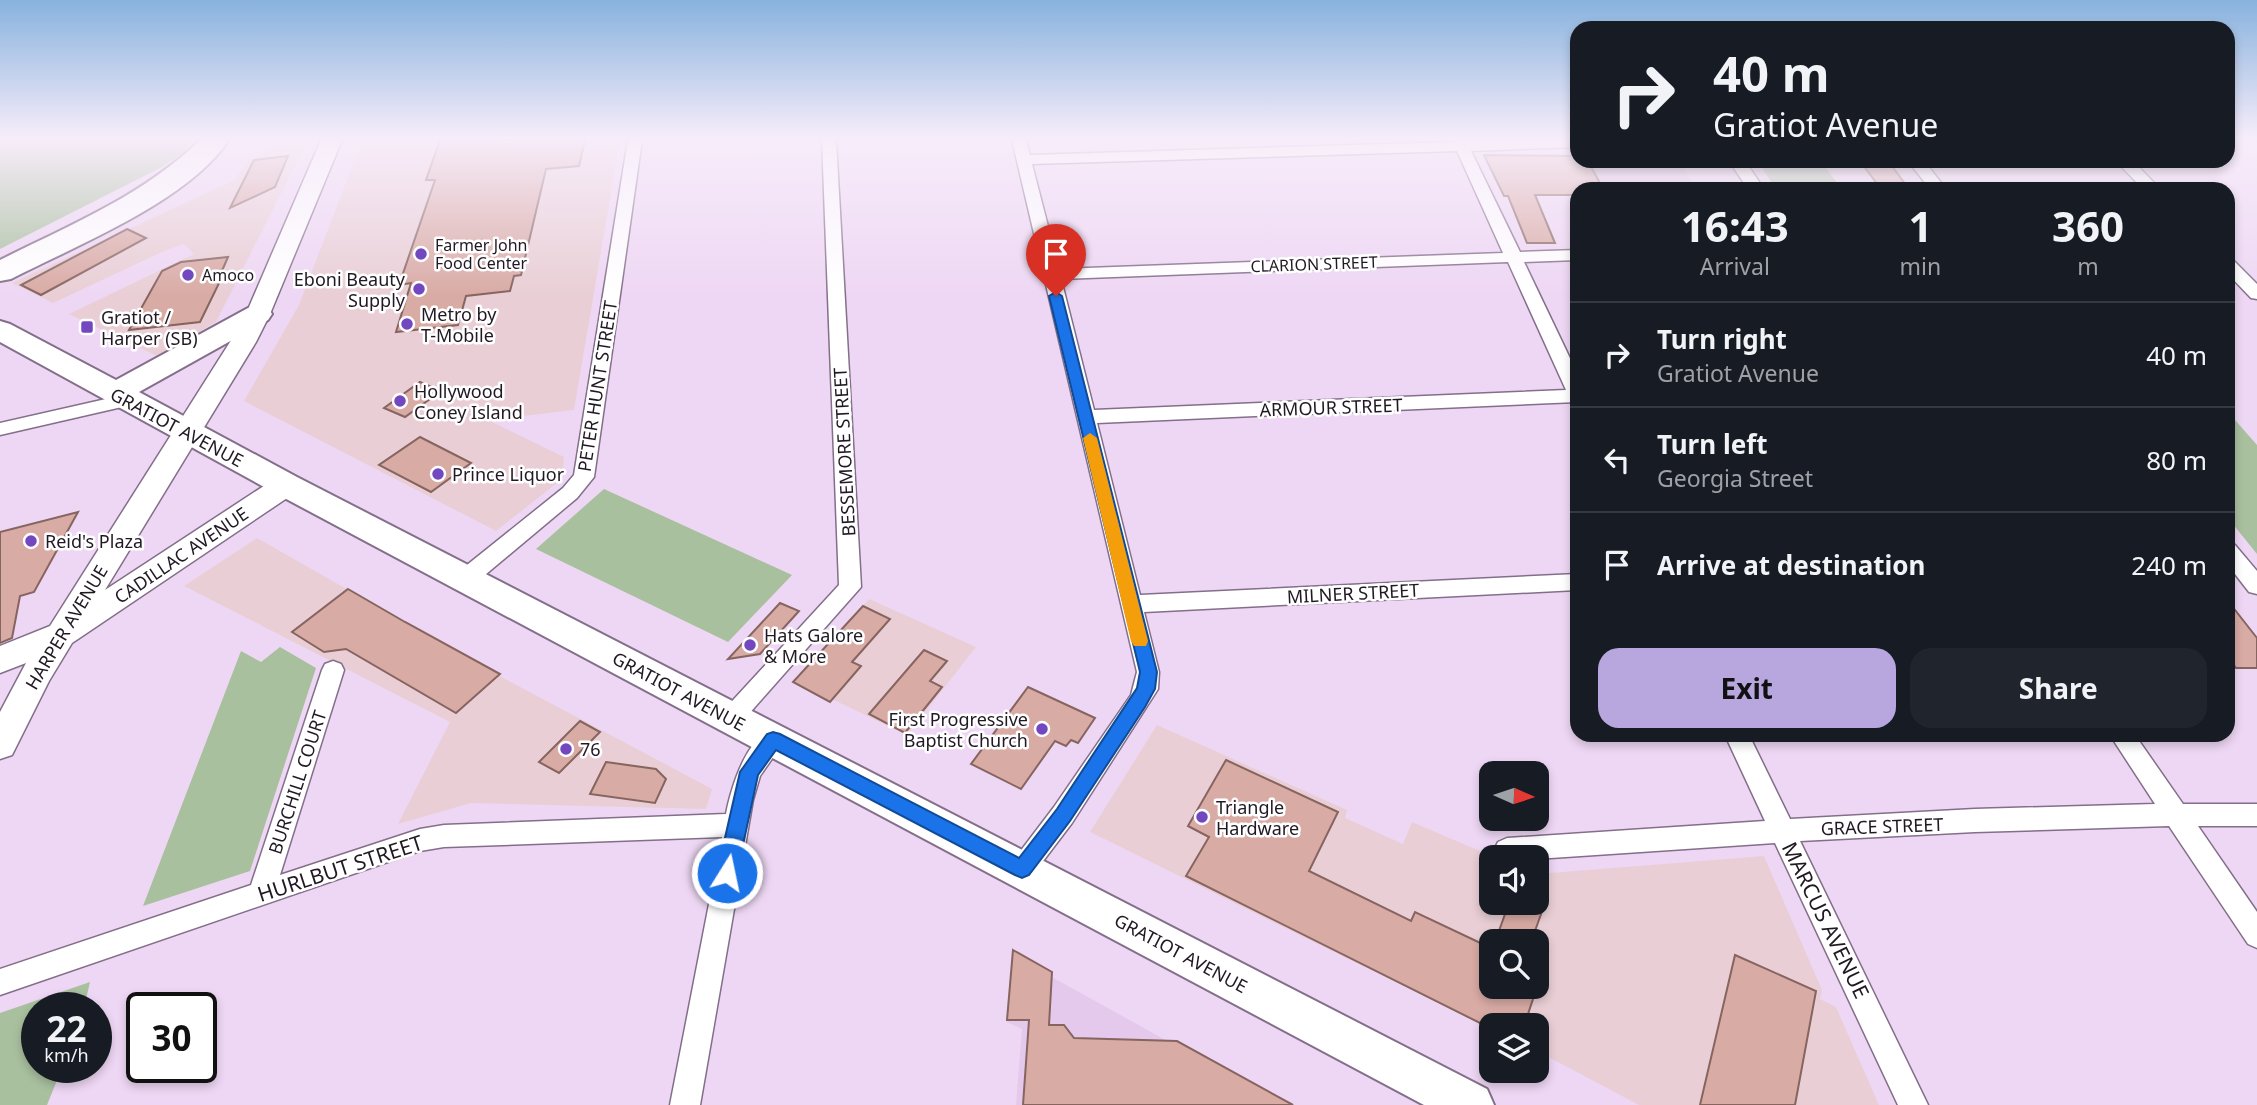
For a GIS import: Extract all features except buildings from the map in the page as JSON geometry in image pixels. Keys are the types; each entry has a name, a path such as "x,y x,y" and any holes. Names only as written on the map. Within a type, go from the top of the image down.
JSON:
{"highway":[{"path":"0,254 129,192"},
{"path":"0,272 134,203 151,192"}],"main road":[{"name":"HARPER AVENUE","path":"0,746 60,635 234,358 258,314 310,192"},
{"path":"122,397 258,314"},
{"name":"GRATIOT AVENUE","path":"0,330 286,485 1471,1105"},
{"name":"CADILLAC AVENUE","path":"0,660 60,635 286,485"}],"street":[{"name":"PETER HUNT STREET","path":"465,579 570,493 584,477 627,192"},
{"name":"BESSEMORE STREET","path":"731,718 849,587 831,192"},
{"path":"1022,869 1063,815 1146,689 1148,672 1031,192"},
{"path":"1483,192 1570,380"},
{"name":"CLARION STREET","path":"1051,274 1570,255"},
{"path":"2235,272 2257,294"},
{"name":"ARMOUR STREET","path":"1085,417 1570,395"},
{"path":"0,429 122,397"},
{"path":"2236,569 2257,586"},
{"name":"MILNER STREET","path":"1130,604 1570,582"},
{"name":"BURCHILL COURT","path":"261,894 332,670"},
{"path":"685,1105 736,825 749,772 773,740"},
{"name":"MARCUS AVENUE","path":"1740,742 1913,1105"},
{"path":"2128,742 2257,935"},
{"name":"GRACE STREET","path":"1549,847 1783,830 2176,814 2257,815"},
{"name":"HURLBUT STREET","path":"0,982 420,840 444,836 736,825"}],"shaded area":[{"path":"210,192 282,192 216,322 157,356 69,314 194,254 184,244 53,303 12,283"},
{"path":"343,192 611,192 574,410 488,420 564,457 562,479 496,531 244,401 299,305"},
{"path":"1502,192 1570,192 1570,196 1504,196"},
{"path":"257,538 496,674 712,789 706,809 471,803 398,824 450,722 184,586"},
{"path":"869,599 976,647 907,735 796,682"},
{"path":"1157,725 1347,810 1345,818 1403,844 1412,822 1479,851 1479,915 1549,915 1549,873 1764,856 1822,990 1820,999 1836,1007 1879,1105 1639,1105 1549,1057 1549,1013 1479,1013 1479,1023 1090,832"},
{"path":"1015,956 1283,1105 1016,1105 1022,1029 1007,1022"}],"green space":[{"path":"0,192 113,192 0,249"},
{"path":"2235,420 2257,445 2257,554 2235,527"},
{"path":"604,489 792,575 728,642 536,549"},
{"path":"280,647 316,668 250,871 143,906 241,651 261,662"},
{"path":"90,982 88,992 61,992"},
{"path":"21,1006 21,1083 56,1083 47,1105 0,1105 0,1013"}],"slow traffic":[{"path":"1090,438 1140,641"}],"place":[{"name":"Farmer John Food Center","path":"421,254"},
{"name":"Amoco","path":"188,275"},
{"name":"Eboni Beauty Supply","path":"419,289"},
{"name":"Metro by T-Mobile","path":"407,324"},
{"name":"Gratiot / Harper (SB)","path":"87,327"},
{"name":"Hollywood Coney Island","path":"400,401"},
{"name":"Prince Liquor","path":"438,474"},
{"name":"Reid's Plaza","path":"31,541"},
{"name":"Hats Galore & More","path":"750,645"},
{"name":"First Progressive Baptist Church","path":"1042,729"},
{"name":"76","path":"566,749"},
{"name":"Triangle Hardware","path":"1202,817"}],"route":[{"path":"727,873 749,772 773,740 1022,869 1063,815 1139,702 1146,689 1148,672 1056,296"}]}
